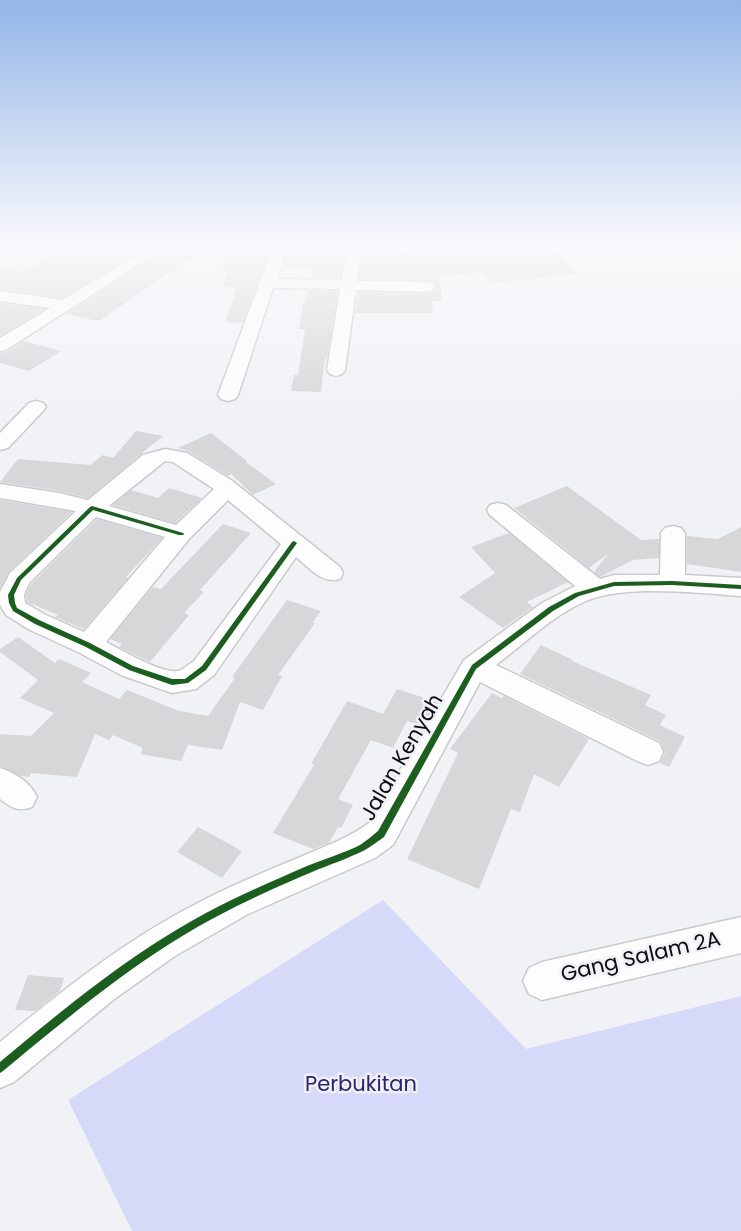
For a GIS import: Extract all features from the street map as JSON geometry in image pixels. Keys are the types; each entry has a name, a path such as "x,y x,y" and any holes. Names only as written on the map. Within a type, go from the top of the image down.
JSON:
{"street":[{"path":"44,301 65,304"},
{"path":"0,346 69,301"},
{"path":"228,394 261,301"},
{"path":"336,370 346,301"},
{"path":"5,444 36,407"},
{"path":"294,543 204,668 186,680 172,682 131,668 88,644 37,622 16,609 12,604 11,595 19,579 92,508 151,460 162,455 180,457 226,489 294,543 331,573"},
{"path":"88,644 181,534 226,489"},
{"path":"0,491 59,500 181,534"},
{"path":"498,510 594,588"},
{"path":"672,583 673,533"},
{"name":"Jalan Kenyah","path":"0,1068 122,970 163,942 237,901 363,847 381,834 474,667 561,602 594,588 614,584 672,583 741,587"},
{"path":"474,667 648,752"},
{"name":"Gang Salam 2A","path":"542,981 741,935"}],"green space":[{"name":"Perbukitan","path":"383,900 526,1049 741,996 741,1231 132,1231 68,1100"}],"building":[{"path":"85,301 127,301 99,321 66,314"},
{"path":"232,301 251,301 243,323 225,322"},
{"path":"305,301 336,301 327,358 325,358 321,392 291,391 294,375 298,375 305,329 299,329 303,303"},
{"path":"357,301 432,301 433,313 355,313"},
{"path":"0,303 44,309 0,336"},
{"path":"24,341 61,351 29,371 0,363 0,353 7,352"},
{"path":"136,431 163,436 88,498 59,491 0,482 18,459 90,465 103,455 113,458"},
{"path":"211,433 276,484 253,495 231,474 228,476 188,451 178,448"},
{"path":"567,486 641,540 659,539 659,558 633,560 600,577 594,572 608,554 589,568 514,508"},
{"path":"169,488 202,498 175,523 113,505 131,490 158,498"},
{"path":"0,500 72,512 9,572 0,588"},
{"path":"97,519 162,538 126,577 128,578 84,629 55,617 58,615 27,602 26,595 31,584"},
{"path":"223,524 251,533 200,590 204,592 184,613 189,615 150,662 119,647 122,644 110,639 153,587 161,589"},
{"path":"741,527 741,572 687,564 687,536 718,539"},
{"path":"509,533 568,582 527,602 533,607 503,628 459,597 495,573 471,547"},
{"path":"287,600 321,611 312,623 315,623 278,675 282,676 263,710 240,702 222,750 188,745 181,761 140,754 143,748 113,735 109,740 95,734 77,777 31,773 29,777 21,776 0,766 0,734 31,736 54,713 20,698 38,680 0,652 0,649 18,637 55,663 59,659 91,673 82,682 119,699 127,690 179,711 208,716 235,678 232,677"},
{"path":"541,645 572,661 651,695 645,705 666,715 660,725 685,737 669,767 660,763 665,753 660,741 520,674"},
{"path":"397,689 437,702 423,726 407,721 393,748 371,740 338,799 353,805 341,828 338,827 329,843 313,849 273,833 314,765 311,764 347,701 383,714"},
{"path":"492,693 502,698 504,696 589,739 559,787 534,774 520,812 511,809 479,889 407,859 458,753 450,749"},
{"path":"198,827 242,851 222,878 177,852"},
{"path":"28,975 64,978 60,991 35,1011 15,1010"}],"cycle path":[{"path":"181,534 92,508 19,579 11,595 12,603 15,609 37,622 88,645 131,668 172,682 186,681 204,668 294,543"},
{"path":"0,1068 99,987 162,943 235,902 363,847 381,834 474,667 551,609 577,594 614,584 672,583 741,587"}]}
